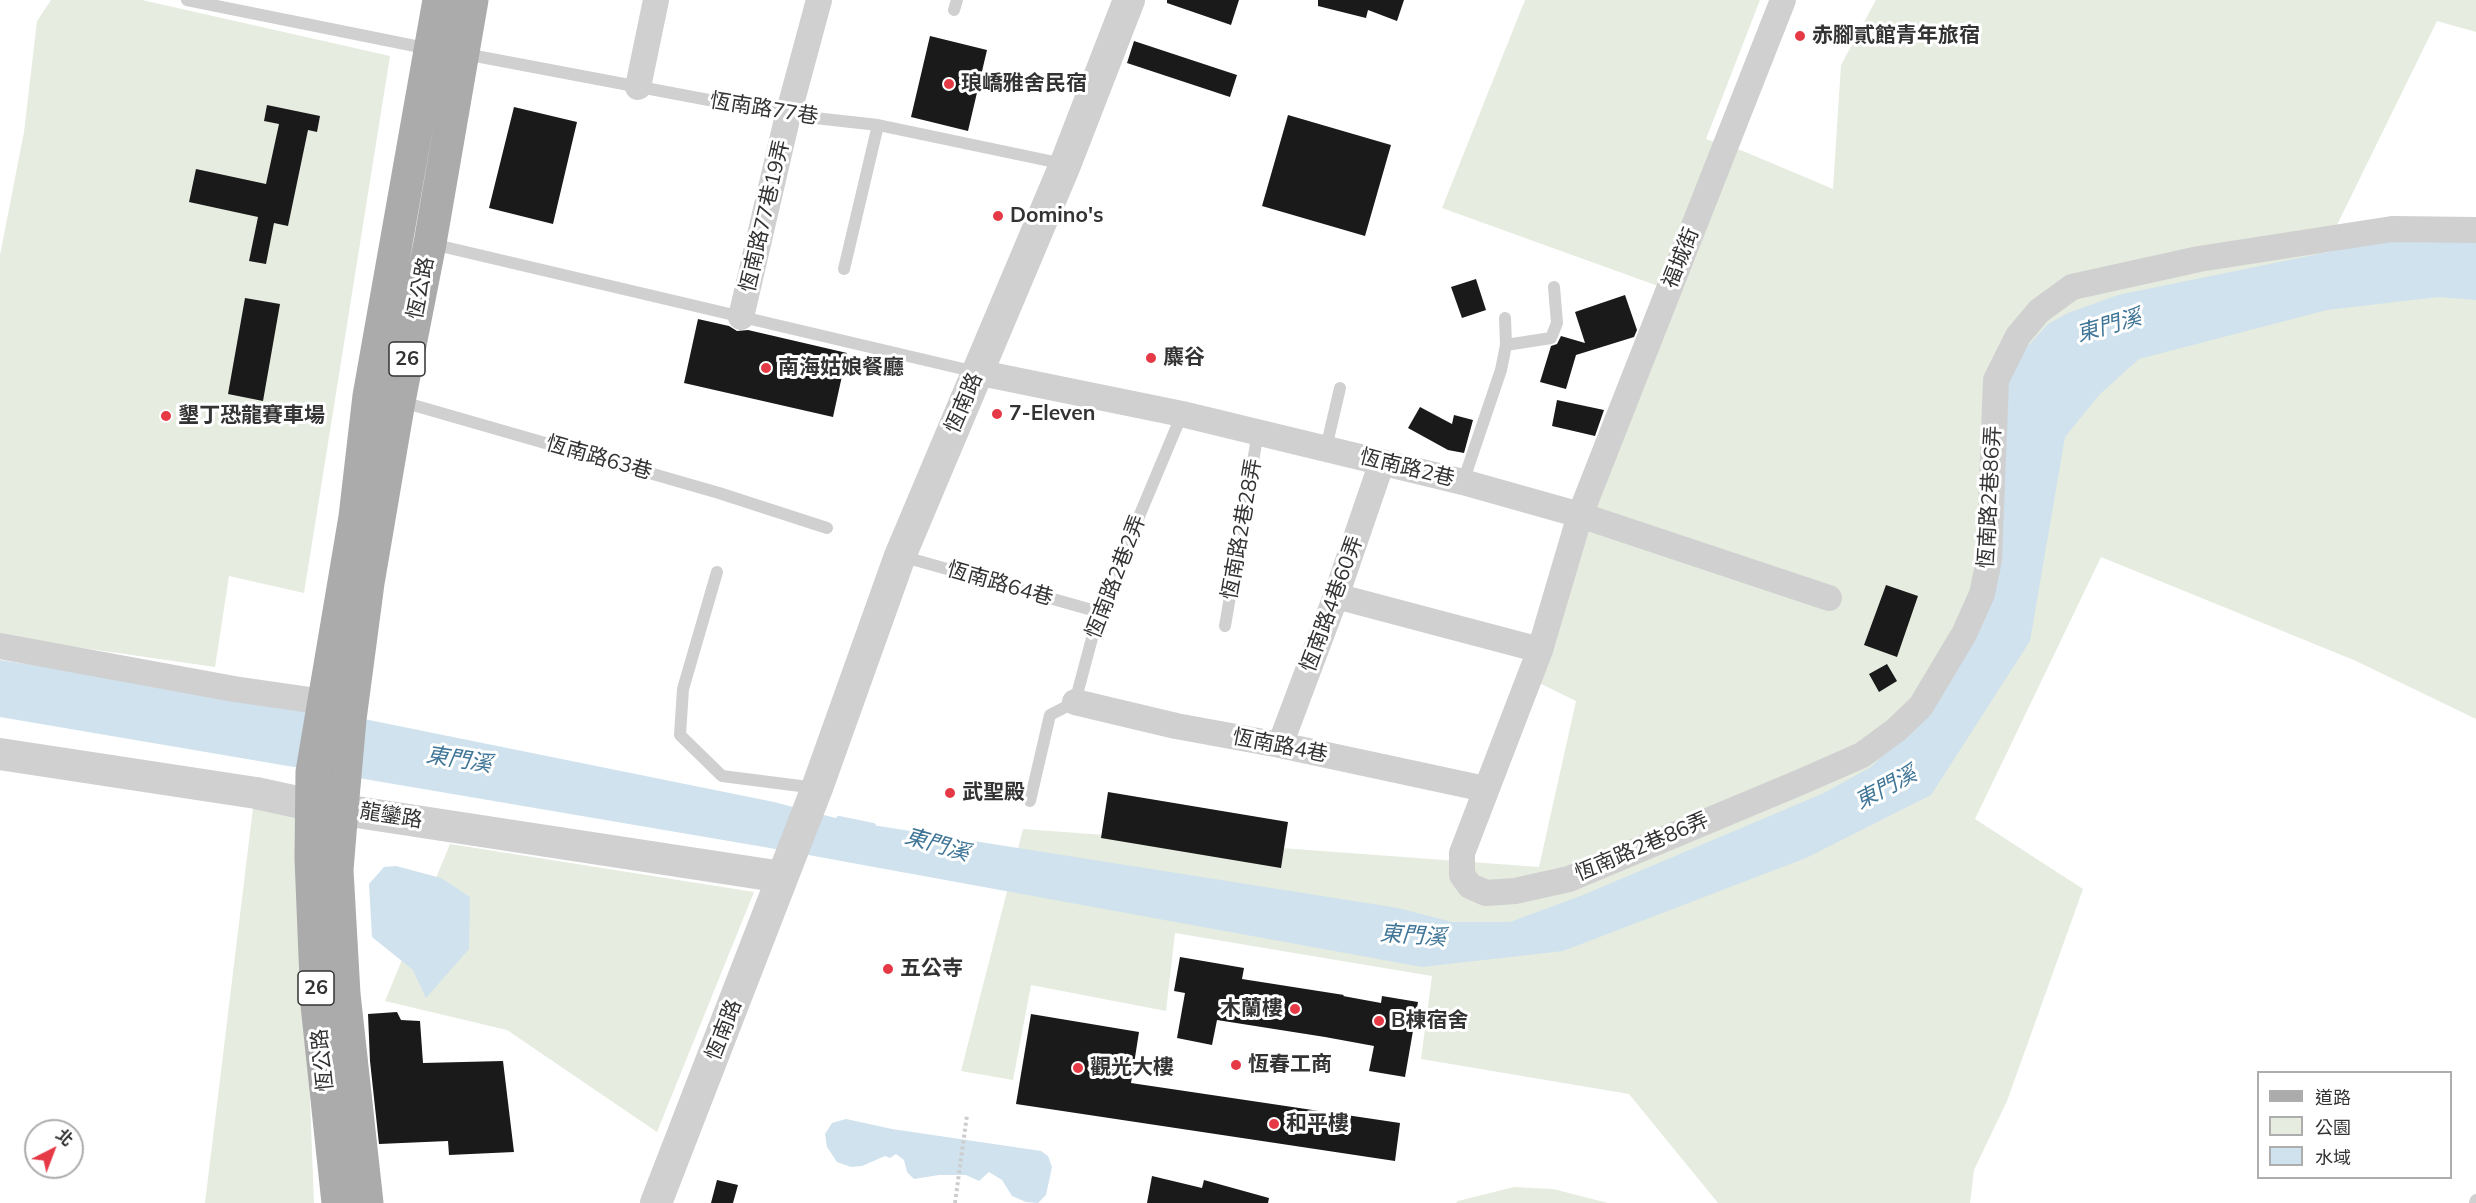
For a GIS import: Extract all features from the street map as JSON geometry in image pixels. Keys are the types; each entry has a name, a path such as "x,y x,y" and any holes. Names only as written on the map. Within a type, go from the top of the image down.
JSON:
{"main road":[{"name":"恆公路","path":"439,0 447,52"},
{"name":"恆公路","path":"367,1203 344,994 333,797 312,772 332,711 368,583 384,399 447,52 472,0"},
{"name":"26","path":"332,711 333,797"},
{"name":"恆公路","path":"333,797 317,1005 338,1203"}],"street":[{"path":"638,87 656,0"},
{"name":"恆南路77巷19弄","path":"741,317 788,115 819,0"},
{"name":"恆南路","path":"656,1203 813,799 900,556 1065,165 1129,0"},
{"name":"福城街","path":"1580,515 1783,0"},
{"name":"恆南路2巷86弄","path":"1580,515 1540,651 1462,853 1462,875 1470,886 1486,893 1515,891 1569,879 1862,755 1896,730 1922,706 1964,634 1982,594 1989,560 1996,380 2018,336 2039,311 2072,287 2199,259 2392,229 2476,230"},
{"name":"恆南路2巷","path":"976,372 1182,414 1463,482 1580,515 1829,598"},
{"name":"恆南路4巷60弄","path":"1280,745 1336,596 1382,462"},
{"path":"1336,596 1540,651"},
{"path":"0,646 234,689 332,711"},
{"name":"恆南路4巷","path":"1075,702 1176,726 1280,745 1485,789"},
{"name":"龍鑾路","path":"0,754 256,793 333,797 786,867"}],"lane":[{"name":"恆南路77巷","path":"187,0 447,52 788,115 878,125 1065,165"},
{"path":"844,269 878,125"},
{"path":"414,240 976,372"},
{"path":"1506,345 1551,338 1557,323 1554,287"},
{"path":"1463,482 1502,370 1506,345 1505,318"},
{"path":"1326,448 1340,388"},
{"name":"恆南路63巷","path":"384,399 718,493 827,528"},
{"name":"恆南路2巷2弄","path":"1075,702 1099,612 1182,414"},
{"name":"恆南路2巷28弄","path":"1225,626 1258,432"},
{"name":"恆南路64巷","path":"900,556 1099,612"},
{"path":"717,572 683,689 680,735 722,776 813,799"},
{"path":"1030,801 1050,715 1075,702"}],"path":[{"path":"955,1203 967,1115"}],"green space":[{"name":"墾丁恐龍賽車場","path":"51,0 142,0 390,56 304,593 229,576 215,667 0,636 0,255 24,132 37,21"},
{"path":"1525,0 1760,0 1706,139 1743,151 1833,189 1841,65 1876,0 2476,0 2476,32 2437,21 2309,282 2476,269 2476,719 2356,661 2101,557 1975,819 2083,889 2007,1101 1974,1170 1970,1203 1718,1203 1629,1094 1421,1059 1432,976 1175,933 1166,1011 1031,985 1013,1080 961,1071 1023,829 1539,867 1576,701 1529,678 1672,291 1442,208"},
{"path":"253,808 299,815 314,1203 205,1203"},
{"path":"450,844 754,892 657,1132 507,1030 385,1001"},
{"path":"1514,1187 1553,1189 1608,1203 1456,1203"}],"water":[{"path":"2476,234 2476,300 2438,297 2327,310 2139,359 2100,394 2065,437 2030,641 1931,795 1806,858 1563,951 1422,967 770,848 0,717 0,660 280,702 774,802 847,821 1398,908 1452,922 1510,922 1583,895 1824,793 1871,767 1908,730 1972,644 2009,378 2026,348 2048,324 2068,313 2118,295 2392,239"},
{"path":"396,866 441,878 470,897 469,949 426,998 413,970 372,937 369,884 384,867"},
{"path":"846,1119 892,1129 1041,1151 1048,1156 1052,1167 1046,1195 1038,1203 1026,1202 1012,1196 1002,1180 989,1172 979,1181 966,1175 939,1175 914,1179 907,1172 904,1160 896,1154 862,1166 851,1167 837,1162 827,1147 825,1134 832,1123"}],"building":[{"path":"1167,0 1239,0 1231,25 1167,3"},
{"path":"1318,0 1404,0 1397,21 1368,10 1366,18 1318,6"},
{"name":"琅嶠雅舍民宿","path":"930,36 987,50 968,131 911,117"},
{"path":"1134,41 1237,75 1230,97 1127,63"},
{"path":"267,105 320,116 317,132 308,130 288,226 274,223 266,264 249,261 258,217 189,202 196,169 266,184 279,124 264,121"},
{"path":"514,107 577,122 553,224 489,208"},
{"path":"1288,115 1391,145 1365,236 1262,206"},
{"path":"1476,279 1486,310 1462,318 1451,287"},
{"path":"1625,295 1637,330 1634,337 1576,355 1566,389 1540,382 1551,346 1557,344 1561,336 1585,343 1575,312"},
{"path":"245,298 280,304 263,401 228,394"},
{"name":"南海姑娘餐廳","path":"698,319 729,326 737,331 748,330 847,353 833,417 684,383"},
{"path":"1557,400 1604,410 1595,436 1552,426"},
{"path":"1420,407 1452,424 1454,415 1473,420 1464,453 1448,450 1408,428"},
{"path":"1886,585 1918,596 1897,657 1864,645"},
{"path":"1887,664 1897,681 1879,692 1869,674"},
{"path":"1108,792 1288,822 1281,868 1101,838"},
{"path":"1180,957 1244,968 1242,979 1381,1003 1382,996 1418,1002 1405,1077 1369,1071 1374,1046 1325,1037 1217,1020 1212,1045 1177,1038 1185,993 1174,991"},
{"path":"397,1012 401,1020 420,1021 423,1063 503,1061 514,1152 449,1155 448,1141 379,1144 370,1061 368,1014"},
{"path":"1031,1014 1139,1032 1131,1083 1400,1123 1395,1161 1016,1104"},
{"path":"1152,1176 1202,1188 1204,1180 1269,1198 1268,1203 1147,1203"},
{"path":"717,1180 738,1185 733,1203 711,1203"}],"waterway":[{"name":"東門溪","path":"839,819 873,826"}],"place":[{"name":"赤腳貳館青年旅宿","path":"1800,36"},
{"name":"琅嶠雅舍民宿","path":"949,84"},
{"name":"Domino's","path":"998,216"},
{"name":"麋谷","path":"1151,358"},
{"name":"南海姑娘餐廳","path":"766,368"},
{"name":"7-Eleven","path":"997,414"},
{"name":"墾丁恐龍賽車場","path":"166,416"},
{"name":"武聖殿","path":"950,793"},
{"name":"五公寺","path":"888,969"},
{"name":"木蘭樓","path":"1295,1009"},
{"name":"B棟宿舍","path":"1379,1021"},
{"name":"恆春工商","path":"1236,1065"},
{"name":"觀光大樓","path":"1078,1068"},
{"name":"和平樓","path":"1274,1124"}]}
